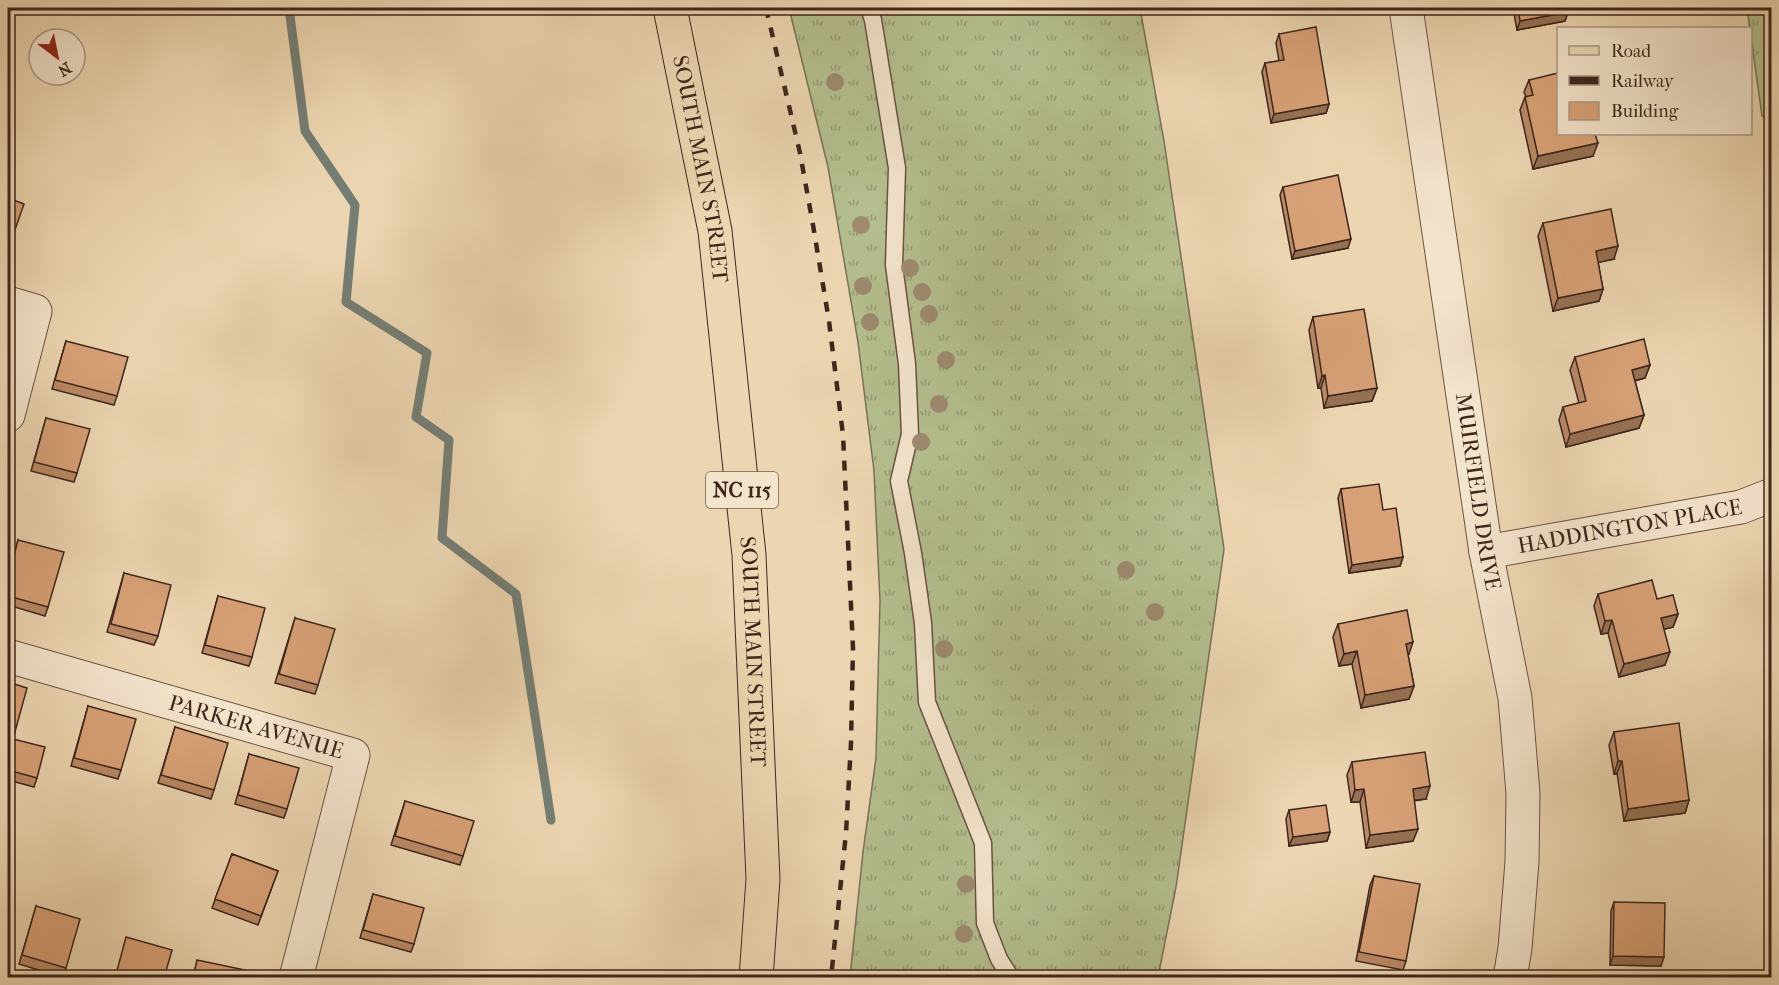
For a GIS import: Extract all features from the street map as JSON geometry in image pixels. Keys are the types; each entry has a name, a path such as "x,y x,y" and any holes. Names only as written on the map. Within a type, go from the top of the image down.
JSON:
{"main road":[{"name":"SOUTH MAIN STREET","path":"670,8 715,231 749,555 763,879 756,978"}],"street":[{"name":"MUIRFIELD DRIVE","path":"1406,8 1486,552 1515,698 1523,793 1522,862 1515,948 1510,978"},
{"path":"8,415 21,307"},
{"name":"HADDINGTON PLACE","path":"1486,552 1741,507 1772,495"},
{"name":"PARKER AVENUE","path":"8,656 353,755 296,978"}],"lane":[{"path":"869,8 873,20 897,168 894,265 907,364 910,434 899,481 923,623 927,702 983,843 985,923 999,959 1011,978"}],"green space":[{"path":"789,8 1140,8 1164,141 1224,549 1176,887 1158,977 850,977 863,852 876,758 880,601 874,471 858,342 828,167"},
{"path":"1747,8 1771,8 1771,121 1762,116 1752,44 1752,27 1750,27"}],"building":[{"path":"1518,8 1567,8 1568,12 1520,21"},
{"path":"1316,27 1329,104 1274,114 1265,63 1284,60 1279,34"},
{"path":"1557,73 1557,135 1595,135 1598,143 1538,156 1525,97 1533,95 1529,80"},
{"path":"1338,175 1351,239 1295,251 1283,187"},
{"path":"8,198 24,204 10,244 8,243"},
{"path":"1611,209 1618,246 1596,251 1603,289 1558,298 1543,223"},
{"path":"1364,309 1377,388 1328,396 1325,375 1322,376 1313,317"},
{"path":"1644,339 1650,365 1632,370 1644,415 1570,434 1563,407 1586,401 1575,357"},
{"path":"66,341 128,357 117,396 55,380"},
{"path":"46,418 90,429 77,473 34,462"},
{"path":"1379,484 1383,510 1396,508 1403,557 1352,565 1341,489"},
{"path":"18,540 64,552 48,607 8,596 8,579"},
{"path":"124,573 171,585 158,636 111,624"},
{"path":"1652,580 1657,599 1673,595 1678,614 1661,618 1670,652 1624,664 1612,620 1605,621 1598,594"},
{"path":"218,596 265,608 252,657 205,645"},
{"path":"1407,610 1413,642 1406,644 1414,686 1365,695 1357,651 1344,654 1338,624"},
{"path":"295,618 335,629 318,685 279,674"},
{"path":"8,682 27,688 13,739 45,747 37,778 8,770 13,744 8,742"},
{"path":"88,706 136,719 121,770 74,758"},
{"path":"1679,723 1689,800 1628,809 1622,761 1618,761 1614,732"},
{"path":"175,727 228,743 214,790 161,775"},
{"path":"1425,752 1430,786 1413,789 1418,829 1370,835 1364,789 1355,790 1352,762"},
{"path":"249,754 299,768 287,809 238,795"},
{"path":"405,801 474,821 463,856 395,836"},
{"path":"1326,805 1330,832 1293,837 1289,810"},
{"path":"232,854 278,871 261,916 215,899"},
{"path":"1374,876 1420,884 1406,961 1359,952"},
{"path":"373,894 424,908 414,944 363,930"},
{"path":"1614,902 1665,903 1664,957 1613,956"},
{"path":"36,906 80,919 66,968 22,955"},
{"path":"126,937 172,950 164,978 115,978"},
{"path":"197,960 245,970 243,978 193,978"}],"waterway":[{"path":"289,8 305,131 355,205 346,302 427,353 416,417 449,440 442,538 516,594 551,820"}],"railway":[{"path":"766,8 800,153 813,225 829,321 843,435 853,648 851,743 846,833 831,978"}]}
